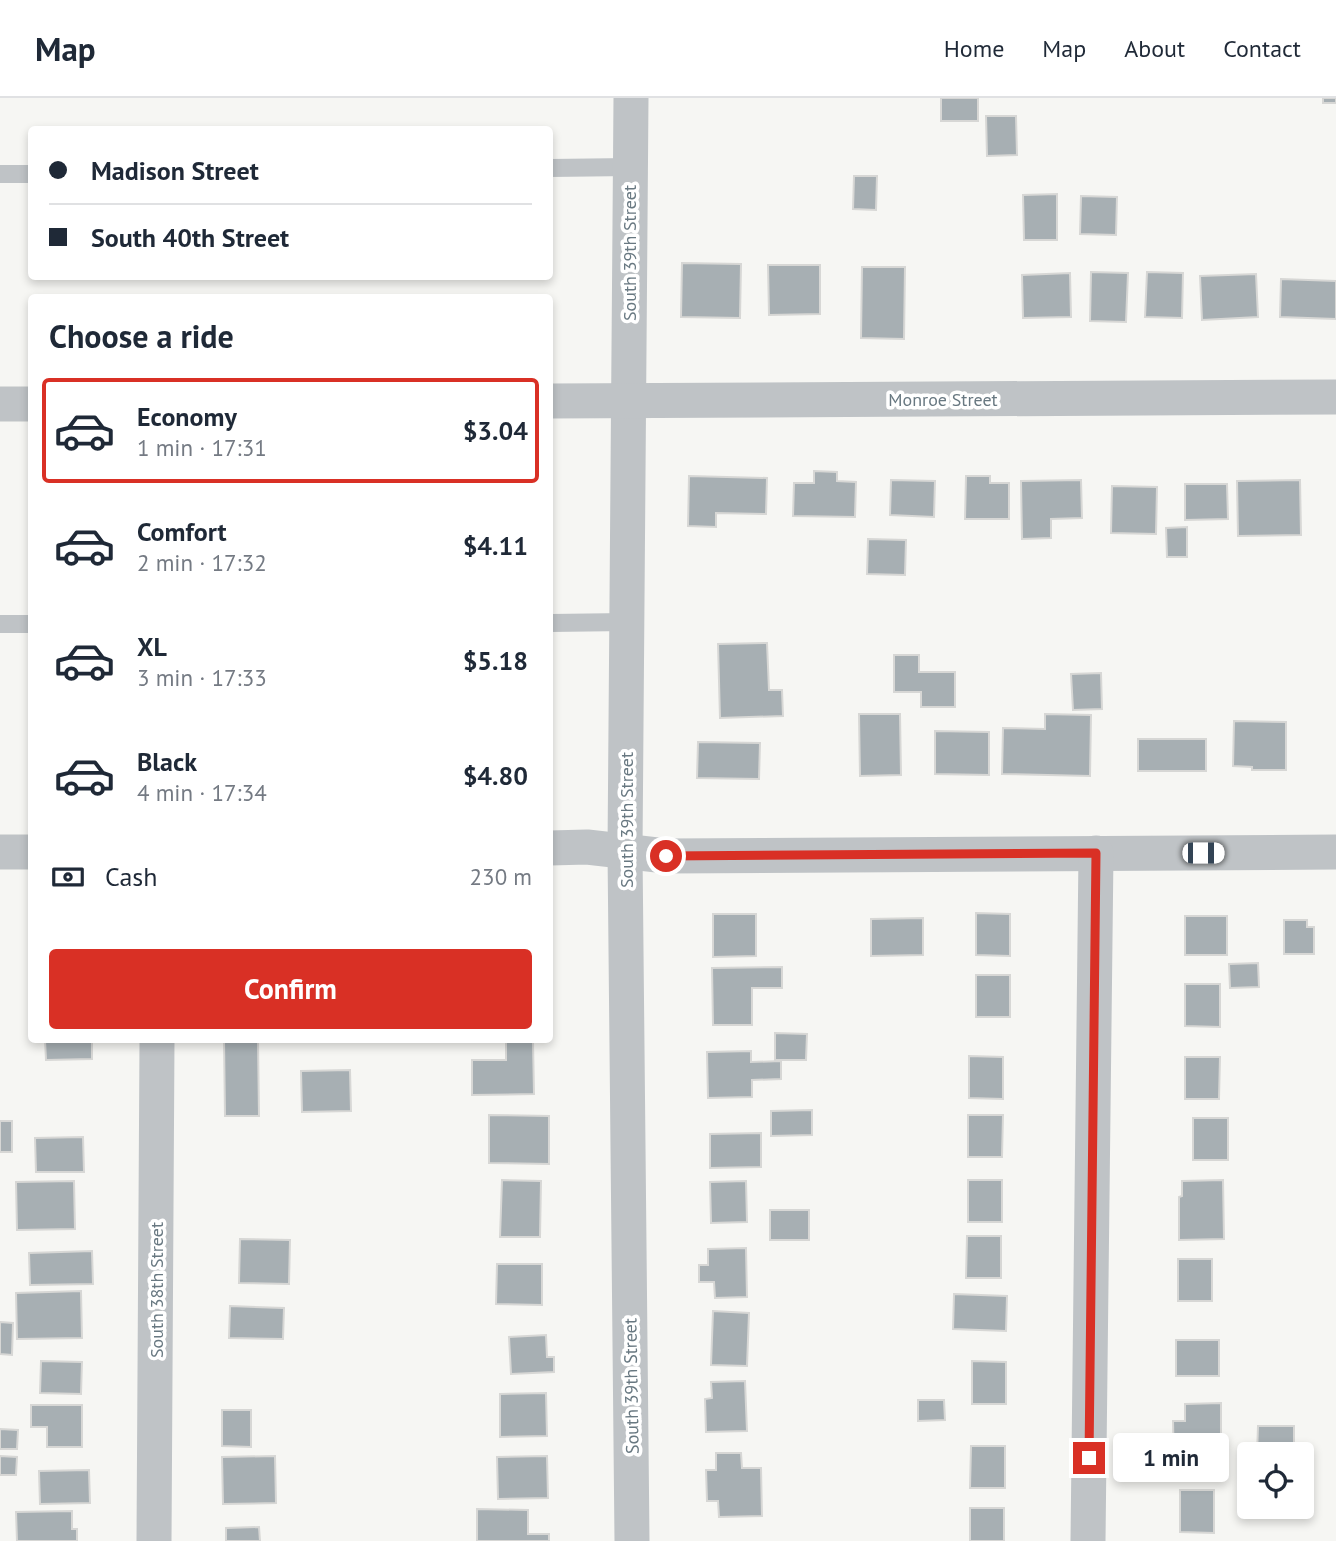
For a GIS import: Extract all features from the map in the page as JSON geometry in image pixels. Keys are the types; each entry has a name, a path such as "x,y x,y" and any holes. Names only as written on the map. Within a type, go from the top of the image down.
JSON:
{"street":[{"name":"South 39th Street","path":"631,98 625,851 632,1541"},
{"name":"Monroe Street","path":"553,401 1336,397"},
{"path":"0,404 28,404"},
{"path":"553,848 587,847 666,856 1336,852"},
{"path":"0,852 28,852"},
{"path":"1088,1541 1096,853"},
{"name":"South 38th Street","path":"154,1541 157,1043"}],"lane":[{"path":"553,168 630,167"},
{"path":"0,174 28,174"},
{"path":"553,622 627,622"},
{"path":"0,624 28,624"}],"building":[{"path":"941,98 978,98 978,121 941,121"},
{"path":"1323,98 1336,98 1336,103 1323,103"},
{"path":"986,116 1016,116 1017,155 987,156"},
{"path":"854,176 877,176 876,210 853,209"},
{"path":"1057,194 1057,240 1024,240 1023,195"},
{"path":"1081,196 1117,197 1116,235 1080,234"},
{"path":"682,263 741,264 740,318 681,317"},
{"path":"768,265 820,265 820,314 769,315"},
{"path":"862,267 905,267 904,339 861,338"},
{"path":"1091,272 1128,273 1126,322 1090,321"},
{"path":"1147,272 1183,273 1182,318 1145,317"},
{"path":"1070,273 1071,317 1023,318 1022,275"},
{"path":"1256,274 1258,317 1202,320 1200,276"},
{"path":"1281,279 1336,281 1336,319 1280,317"},
{"path":"814,471 837,472 837,481 856,482 855,517 793,516 794,483 814,483"},
{"path":"689,476 767,478 766,514 716,513 716,527 688,526"},
{"path":"966,476 990,476 990,483 1009,483 1009,519 965,519"},
{"path":"891,480 935,481 934,517 890,515"},
{"path":"1081,480 1082,518 1051,519 1051,538 1022,539 1021,481"},
{"path":"1300,480 1301,535 1238,536 1237,481"},
{"path":"1185,484 1227,484 1228,519 1185,520"},
{"path":"1112,486 1157,487 1156,534 1111,533"},
{"path":"1187,527 1187,557 1167,557 1166,528"},
{"path":"868,539 906,540 905,575 867,574"},
{"path":"767,643 769,690 782,690 783,716 720,718 718,644"},
{"path":"894,655 919,655 919,672 955,672 955,707 921,707 921,692 894,692"},
{"path":"1101,673 1102,709 1073,710 1071,674"},
{"path":"859,714 900,714 901,775 860,776"},
{"path":"1045,714 1091,715 1090,776 1002,774 1003,728 1045,729"},
{"path":"1234,721 1286,722 1286,770 1252,770 1252,767 1233,766"},
{"path":"935,731 989,732 989,775 935,774"},
{"path":"1138,739 1206,739 1206,771 1138,771"},
{"path":"698,742 760,743 759,779 697,778"},
{"path":"976,913 1010,914 1010,956 976,955"},
{"path":"713,914 756,914 756,956 713,957"},
{"path":"1185,916 1227,916 1227,955 1185,955"},
{"path":"923,918 923,955 871,956 871,919"},
{"path":"1284,920 1307,920 1307,927 1314,927 1314,954 1284,954"},
{"path":"1258,963 1259,987 1230,988 1229,964"},
{"path":"782,967 782,988 752,988 752,1025 713,1025 712,968"},
{"path":"976,975 1010,975 1010,1017 976,1017"},
{"path":"1185,984 1220,984 1220,1027 1185,1026"},
{"path":"775,1033 807,1034 806,1060 775,1060"},
{"path":"45,1043 92,1043 92,1059 46,1060"},
{"path":"224,1043 258,1043 259,1116 225,1116"},
{"path":"506,1043 533,1043 534,1094 472,1095 472,1060 506,1060"},
{"path":"751,1051 751,1062 781,1061 781,1079 752,1080 752,1097 708,1098 707,1052"},
{"path":"969,1056 1003,1057 1003,1099 969,1098"},
{"path":"1185,1057 1220,1057 1219,1099 1185,1099"},
{"path":"350,1070 351,1111 302,1112 301,1071"},
{"path":"812,1110 812,1135 771,1136 771,1111"},
{"path":"489,1115 549,1116 549,1164 489,1163"},
{"path":"968,1115 1003,1115 1002,1157 968,1157"},
{"path":"1193,1118 1228,1118 1228,1160 1193,1160"},
{"path":"0,1121 12,1121 12,1152 0,1152"},
{"path":"761,1133 761,1167 710,1168 710,1134"},
{"path":"83,1137 84,1172 36,1172 35,1138"},
{"path":"502,1180 541,1181 540,1237 500,1237"},
{"path":"968,1180 1002,1180 1002,1222 968,1222"},
{"path":"1223,1180 1224,1239 1179,1240 1179,1197 1182,1196 1182,1181"},
{"path":"74,1181 75,1229 17,1230 16,1182"},
{"path":"746,1181 747,1222 711,1223 710,1182"},
{"path":"770,1210 809,1210 809,1240 770,1240"},
{"path":"967,1236 1001,1236 1001,1278 966,1278"},
{"path":"240,1239 290,1240 289,1284 239,1283"},
{"path":"746,1248 747,1297 715,1298 714,1282 699,1282 699,1265 708,1265 708,1249"},
{"path":"92,1251 93,1284 30,1285 29,1253"},
{"path":"1178,1259 1212,1259 1212,1301 1178,1301"},
{"path":"497,1264 542,1264 542,1305 496,1304"},
{"path":"81,1291 82,1338 17,1339 16,1293"},
{"path":"954,1294 1007,1296 1006,1331 953,1329"},
{"path":"230,1306 284,1308 283,1339 229,1338"},
{"path":"713,1311 749,1313 747,1366 711,1365"},
{"path":"0,1322 13,1323 12,1355 0,1354"},
{"path":"546,1335 547,1357 554,1357 554,1372 511,1374 509,1337"},
{"path":"1176,1340 1219,1340 1219,1376 1176,1376"},
{"path":"41,1361 82,1362 81,1394 40,1393"},
{"path":"972,1361 1006,1362 1006,1404 972,1404"},
{"path":"745,1381 747,1431 706,1432 705,1399 712,1398 711,1382"},
{"path":"546,1393 547,1436 500,1437 500,1394"},
{"path":"918,1400 944,1400 945,1420 918,1421"},
{"path":"1221,1403 1221,1466 1174,1466 1173,1421 1185,1421 1185,1404"},
{"path":"31,1405 82,1405 82,1447 47,1447 47,1427 31,1427"},
{"path":"222,1410 251,1410 251,1447 222,1446"},
{"path":"1258,1426 1294,1426 1294,1442 1257,1442"},
{"path":"0,1429 18,1430 17,1449 0,1449"},
{"path":"971,1446 1005,1446 1005,1488 970,1488"},
{"path":"716,1453 741,1453 742,1468 761,1468 762,1516 719,1517 718,1501 707,1501 706,1470 716,1470"},
{"path":"0,1456 17,1457 16,1475 0,1475"},
{"path":"275,1456 276,1503 223,1504 222,1457"},
{"path":"547,1456 548,1498 498,1499 497,1457"},
{"path":"89,1470 90,1503 40,1504 39,1471"},
{"path":"1180,1490 1214,1490 1214,1533 1180,1532"},
{"path":"970,1508 1004,1508 1004,1541 970,1541"},
{"path":"477,1509 528,1510 528,1534 549,1534 549,1541 477,1541"},
{"path":"72,1511 72,1529 77,1529 77,1541 17,1541 16,1512"},
{"path":"259,1527 260,1541 226,1541 226,1528"}],"route":[{"path":"666,856 1096,853 1089,1458"}]}
